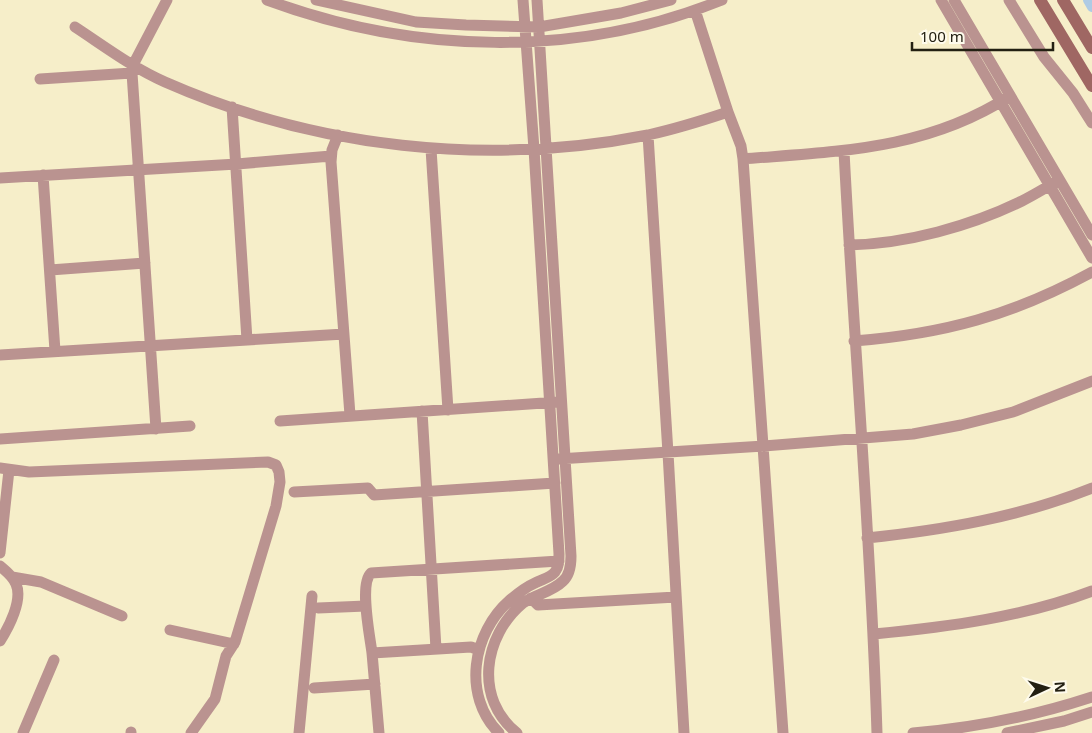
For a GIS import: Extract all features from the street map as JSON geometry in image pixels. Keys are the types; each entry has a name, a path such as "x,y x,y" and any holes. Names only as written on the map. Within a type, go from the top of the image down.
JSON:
{"main road":[{"path":"1040,0 1092,86"},
{"path":"1063,0 1092,48"}],"street":[{"path":"156,428 133,69 167,0"},
{"path":"267,0 375,31 420,38 526,43 578,37 661,21 722,0"},
{"path":"316,0 416,22 524,27 538,27 621,12 671,0"},
{"path":"523,0 524,27 540,149"},
{"path":"517,733 503,720 496,709 489,690 488,666 494,644 505,623 523,604 565,580 570,569 571,556 559,459 540,149 539,42 536,0"},
{"path":"941,0 1005,99 1055,183 1092,258"},
{"path":"954,0 1005,99"},
{"path":"1010,0 1044,57 1073,92 1092,123"},
{"path":"695,10 741,146 743,158 783,733"},
{"path":"75,27 133,69 259,117 338,135 431,149 540,149 648,135 728,112"},
{"path":"40,79 133,69"},
{"path":"743,158 844,151 918,138 972,118 1005,99"},
{"path":"232,107 247,340"},
{"path":"338,135 331,156 350,415"},
{"path":"648,135 684,733"},
{"path":"431,149 448,410"},
{"path":"844,151 854,341 874,634 877,733"},
{"path":"0,178 236,164 331,156"},
{"path":"43,175 55,351"},
{"path":"1055,183 1092,235"},
{"path":"849,245 904,240 944,230 1000,211 1055,183"},
{"path":"50,270 145,263"},
{"path":"854,341 937,331 993,316 1034,301 1092,272"},
{"path":"0,355 344,334"},
{"path":"559,459 668,453 913,434 1014,412 1092,381"},
{"path":"280,420 556,402"},
{"path":"422,411 436,649"},
{"path":"0,438 190,426"},
{"path":"499,733 486,715 478,691 475,678 478,650 488,625 497,613 517,594 555,573 559,561 555,482 559,459"},
{"path":"0,553 5,469 29,472 268,462 276,465 280,482 276,506 234,644 226,656 215,699 191,733"},
{"path":"294,492 368,488 374,495 555,482"},
{"path":"867,538 916,533 963,525 1014,513 1092,488"},
{"path":"379,733 366,606 366,582 371,574 559,561"},
{"path":"0,566 12,577 16,584 17,598 9,627 0,641"},
{"path":"12,577 42,582 122,616"},
{"path":"874,634 918,630 991,619 1074,598 1092,591"},
{"path":"299,733 312,596"},
{"path":"532,598 538,605 676,597"},
{"path":"318,608 366,606"},
{"path":"170,630 234,644"},
{"path":"372,653 471,647 478,650"},
{"path":"23,733 54,660"},
{"path":"314,688 375,684"},
{"path":"913,733 950,730 1012,718 1061,707 1092,697"},
{"path":"1012,718 1012,733 1092,712"}],"waterway":[{"path":"1088,0 1092,7"}]}
